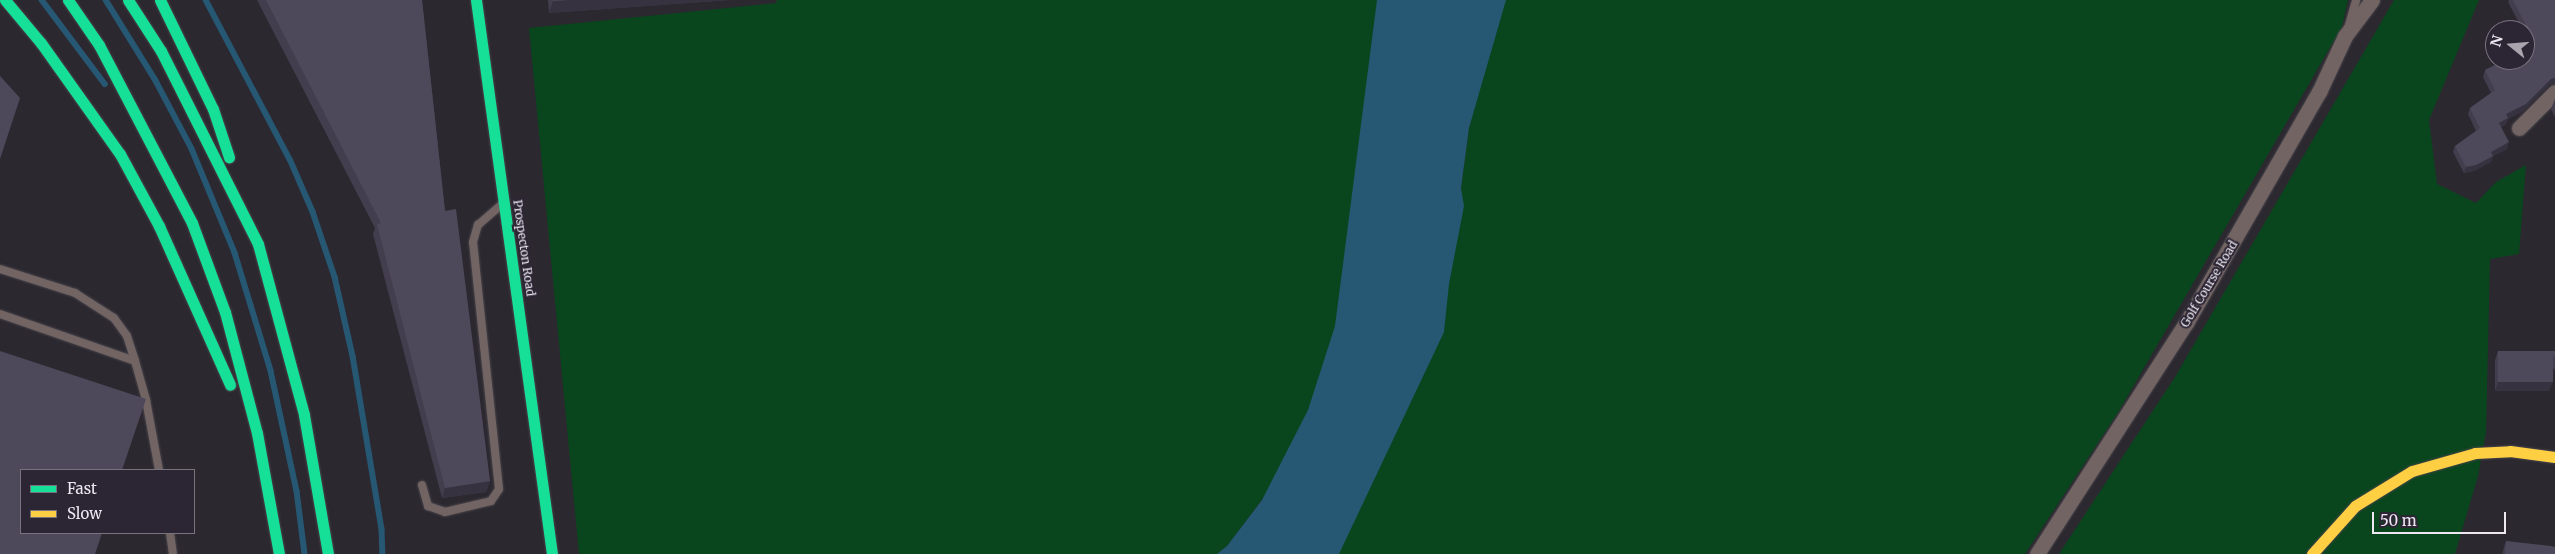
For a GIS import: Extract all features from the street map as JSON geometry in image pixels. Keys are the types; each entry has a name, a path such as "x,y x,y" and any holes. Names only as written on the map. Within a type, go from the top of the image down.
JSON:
{"main road":[{"path":"5,0 41,43 120,154 159,226 245,420 257,433"},
{"path":"68,0 99,45 192,223 224,312 257,433 274,514 279,554"},
{"path":"128,0 161,51 258,244"},
{"path":"160,0 213,109 258,244 304,415 328,554"},
{"name":"Prospecton Road","path":"476,0 552,554"},
{"path":"2312,554 2356,506 2412,471 2474,453 2510,451 2555,456"}],"street":[{"path":"2345,36 2372,0"},
{"name":"Golf Course Road","path":"2037,554 2072,503 2226,256 2319,92 2345,36"},
{"path":"2519,128 2555,92"}],"lane":[{"name":"Golf Course Road","path":"2345,36 2356,0"},
{"path":"422,485 428,506 445,512 491,501 499,489 473,242 478,225 504,203"},
{"path":"0,269 75,293 114,318 127,336 135,361 146,400 159,469"},
{"path":"0,314 135,361"},
{"path":"170,534 174,554"}],"green space":[{"path":"777,0 1389,0 1326,382 1285,469 1227,546 1217,554 579,554 529,28 776,3"},
{"path":"1503,0 2348,0 2342,27 2119,411 2025,554 1328,554 1455,234 1469,128"},
{"path":"2394,0 2479,0 2429,120 2437,184 2476,203 2496,182 2526,165 2519,254 2490,259 2486,432 2478,476 2455,554 2059,554 2175,377"}],"water":[{"path":"1377,0 1506,0 1469,128 1461,188 1464,206 1449,284 1444,332 1339,554 1217,554 1227,546 1262,500 1308,410 1335,326"}],"building":[{"path":"266,0 422,0 445,211 456,209 490,481 445,488 377,224 381,223"},
{"path":"2513,0 2555,0 2555,78 2551,79 2526,104 2506,114 2508,118 2499,123 2509,142 2491,152 2493,156 2476,165 2466,167 2455,146 2480,128 2470,108 2495,90 2485,70 2535,70 2535,20 2523,20"},
{"path":"0,76 20,98 0,159"},
{"path":"0,351 146,399 122,469 20,469 20,534 102,534 95,554 0,554"},
{"path":"2498,351 2555,351 2555,357 2553,355 2553,382 2498,382"},
{"path":"2506,541 2555,547 2555,554 2505,554"}],"waterway":[{"path":"42,0 105,84"},
{"path":"106,0 155,79 192,149 235,253 271,371 297,491 305,554"},
{"path":"206,0 290,159 313,212 335,277 353,356 382,529 383,554"}],"traffic: fast":[{"path":"5,0 41,43 120,154 159,226 230,385"},
{"path":"68,0 99,45 192,223 225,312 257,433 279,554"},
{"path":"128,0 161,51 258,244 304,415 328,554"},
{"path":"160,0 213,109 229,157"},
{"path":"476,0 552,554"}],"traffic: slow":[{"path":"2312,554 2355,506 2412,471 2475,453 2510,451 2555,457"}]}
